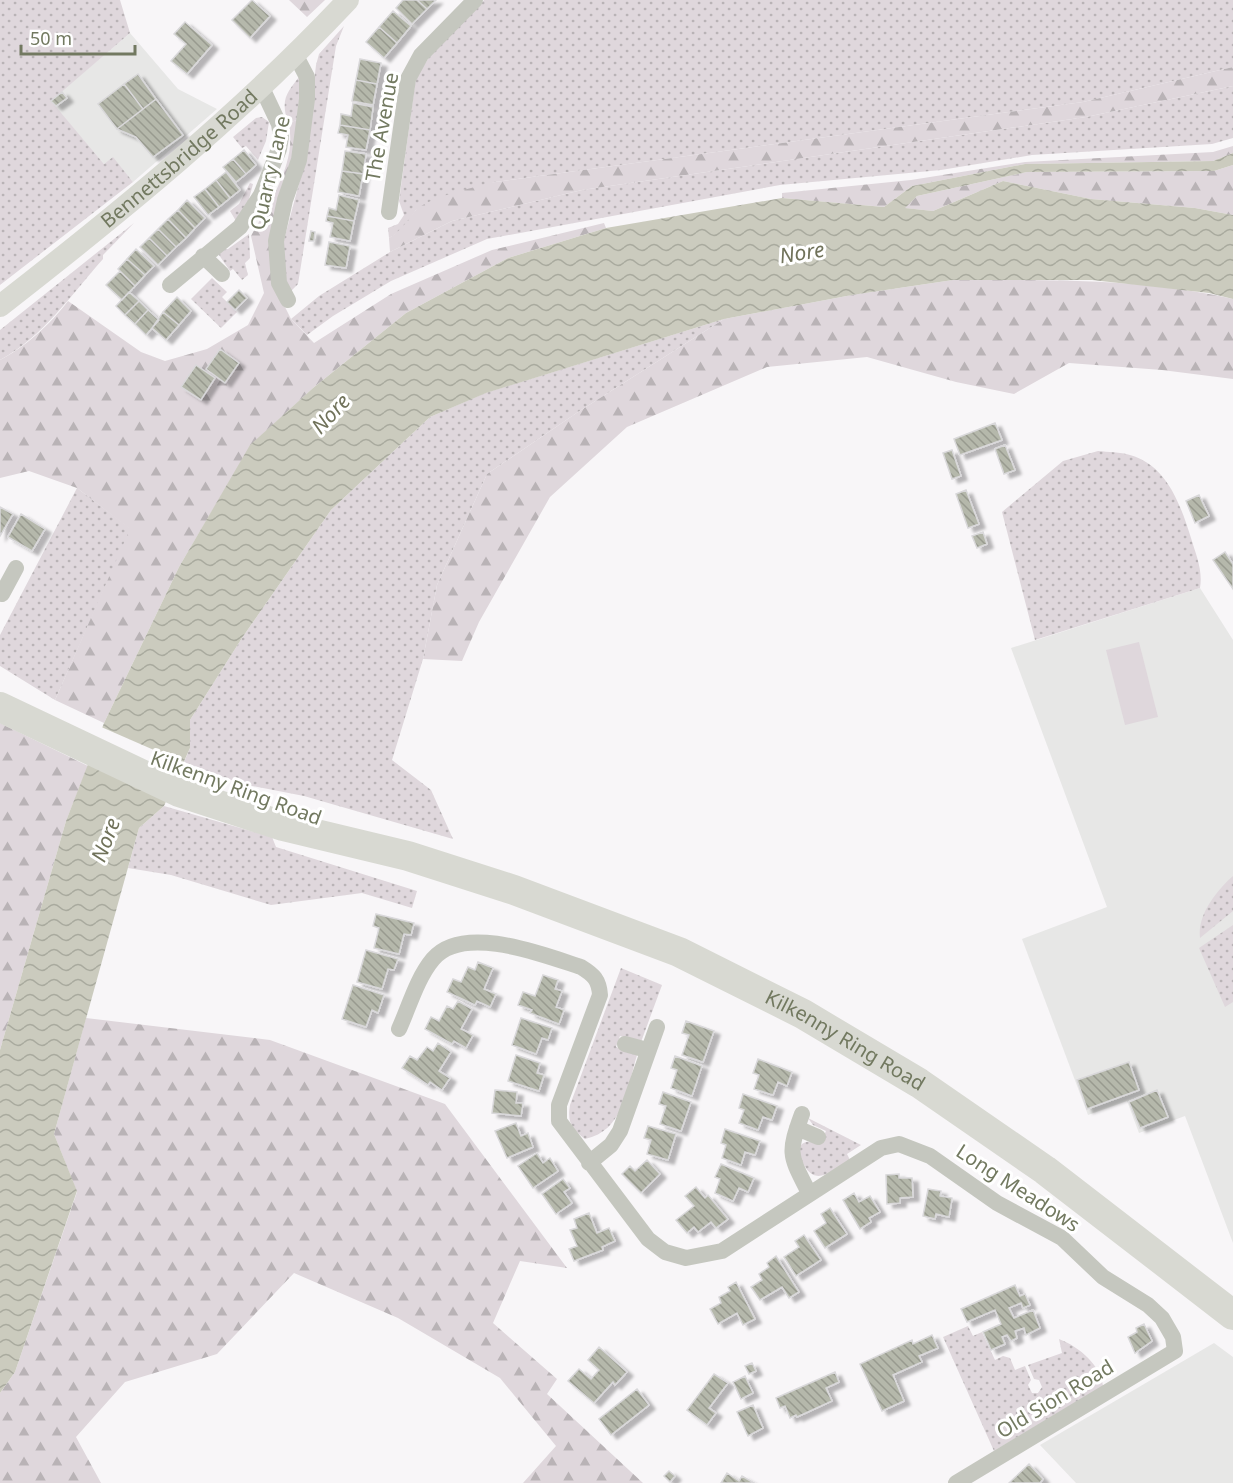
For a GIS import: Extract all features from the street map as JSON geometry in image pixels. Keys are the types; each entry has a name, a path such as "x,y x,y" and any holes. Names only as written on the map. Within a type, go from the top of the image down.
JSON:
{"highway":[{"name":"Kilkenny Ring Road","path":"0,687 136,752 286,818"},
{"name":"Kilkenny Ring Road","path":"0,706 179,792 286,818 327,821 408,856 607,923 679,952 803,1014 920,1083 1046,1170 1233,1315"}],"main road":[{"name":"Bennettsbridge Road","path":"0,306 116,214 262,88 296,56 348,0"}],"street":[{"name":"The Avenue","path":"389,212 408,79 421,55 475,0"},
{"name":"Quarry Lane","path":"288,300 279,283 276,241 285,200 299,160 308,99 306,77 296,56"},
{"path":"170,285 240,227 253,210 279,149 279,124 262,88"},
{"path":"204,256 222,274"},
{"path":"2,594 9,573"},
{"name":"Long Meadows","path":"399,1029 426,969 435,957 447,948 463,942 498,944 531,951 581,967 593,974 599,984 600,995 557,1114 565,1131 648,1239 665,1252 686,1258 722,1251 881,1148 899,1144 930,1156 997,1203 1062,1238 1103,1277 1148,1305 1162,1318 1173,1337 1175,1351"},
{"path":"589,1163 611,1145 620,1131 657,1027"},
{"path":"625,1044 647,1050"},
{"path":"809,1193 791,1156 791,1145 800,1121 818,1137"},
{"name":"Old Sion Road","path":"967,1480 1175,1351"}],"shaded area":[{"path":"130,33 178,89 217,109 133,182 113,158 104,164 50,101"},
{"path":"1200,588 1233,640 1233,1243 1185,1116 1139,1133 1127,1101 1088,1115 1022,939 1107,907 1011,648"},
{"path":"1214,1343 1233,1357 1233,1483 1076,1483 1040,1445"}],"green space":[{"path":"0,0 120,0 130,33 51,101 104,164 113,157 133,182 0,285"},
{"path":"289,0 325,0 307,17"},
{"path":"484,0 1233,0 1233,67 1083,102 495,182 416,210 402,230 389,238 388,228 398,224 404,215 399,201 416,77 430,56"},
{"path":"344,26 336,46 298,284 291,291 283,281 280,255 305,161 316,65 319,54"},
{"path":"1233,67 1233,86 1086,117 582,190 452,221 390,252 389,238 401,229 421,206 453,193 495,182 1083,102"},
{"path":"302,73 297,120 288,123 285,107 286,96"},
{"path":"1233,86 1233,138 1212,144 1032,155 941,170 780,185 487,239 391,281 333,316 307,335 291,319 319,296 390,252 452,221 582,190 1086,117"},
{"path":"262,117 269,122 266,141 258,160 246,146 242,148 233,137 256,118"},
{"path":"297,120 275,287 291,319 314,343 391,294 492,250 604,223 606,228 508,258 406,313 313,388 251,445 179,567 104,723 55,700 130,529 77,488 29,471 0,478 0,360 19,349 37,334 68,301 141,352 165,361 207,349 248,325 264,293 251,236 286,167 290,137 288,123"},
{"path":"1233,146 1233,153 1213,161 1025,164 912,186 884,207 782,198 782,193 911,180 1025,162 1213,152"},
{"path":"1233,165 1233,215 1195,208 1091,199 1003,181 933,211 904,208 917,196 1027,172 1214,171"},
{"path":"250,183 253,184 246,210 236,221 230,211 239,204"},
{"path":"134,223 103,255 103,259 68,301 43,327 30,340 0,360 0,330"},
{"path":"249,234 250,258 245,263 248,275 242,280 233,269 230,271 219,255 221,250 228,249"},
{"path":"212,278 227,292 222,297 237,312 221,328 191,299"},
{"path":"953,280 1059,280 1129,284 1164,287 1233,299 1233,379 1162,370 1069,363 1014,394 956,382 867,357 767,367 627,427 550,497 479,622 462,661 423,659 437,585 487,474 578,412 724,319 852,295"},
{"path":"724,319 578,412 487,474 437,585 423,659 392,760 431,790 453,839 304,796 242,784 184,762 190,748 190,720 242,638 331,510 430,417 485,393"},
{"path":"1098,451 1126,454 1143,460 1163,477 1177,500 1187,526 1200,569 1200,588 1035,640 1002,512 1063,461"},
{"path":"77,488 131,529 55,700 0,666 0,635"},
{"path":"1139,642 1158,717 1125,725 1106,650"},
{"path":"0,723 88,766 66,821 0,1050"},
{"path":"164,806 272,837 276,847 417,891 412,908 362,893 271,905 171,875 128,868 139,828"},
{"path":"1233,876 1233,911 1200,938 1202,921 1209,904"},
{"path":"1233,925 1233,1002 1225,1007 1199,948"},
{"path":"621,968 662,985 641,1042 620,1036 616,1047 637,1055 622,1106 616,1118 598,1134 585,1139 572,1125 569,1116 570,1105"},
{"path":"86,1018 270,1040 445,1104 567,1268 520,1261 493,1323 557,1379 547,1394 643,1483 523,1483 556,1446 500,1378 398,1318 294,1273 217,1354 125,1382 76,1437 101,1483 0,1483 0,1393 15,1372 77,1192 54,1134"},
{"path":"808,1118 861,1145 847,1154 851,1162 825,1175 818,1176 808,1170 797,1150 807,1142 820,1144 826,1131 813,1125"},
{"path":"968,1326 973,1336 982,1332 995,1360 1003,1356 1010,1358 1015,1370 1025,1366 1031,1380 1028,1385 1032,1393 1038,1393 1042,1387 1039,1380 1034,1379 1028,1365 1062,1353 1059,1339 1082,1352 1094,1364 1103,1386 994,1451 943,1337"}],"water":[{"name":"Nore","path":"1233,153 1233,165 1214,171 1027,172 917,196 905,208 933,211 1003,181 1091,199 1195,208 1233,215 1233,299 1209,293 1092,280 953,280 852,295 724,319 486,393 430,417 331,510 242,638 190,720 190,748 164,806 139,828 54,1134 77,1191 15,1372 0,1393 0,1050 66,821 104,723 179,567 250,445 313,388 406,313 508,258 606,228 782,198 884,207 912,186 1025,164 1213,161"}],"pier":[{"path":"99,726 186,764 169,802 85,763"}],"building":[{"path":"252,0 270,16 250,38 232,20"},
{"path":"403,0 417,0 427,9 412,24 396,8"},
{"path":"417,0 436,0 427,9"},
{"path":"393,11 411,26 397,43 379,27"},
{"path":"185,22 212,45 187,74 171,61 186,44 174,34"},
{"path":"379,27 397,43 384,58 366,42"},
{"path":"360,59 381,63 377,84 356,80"},
{"path":"138,74 156,99 143,109 124,84"},
{"path":"356,80 377,84 373,105 352,101"},
{"path":"124,84 143,109 117,129 98,104"},
{"path":"62,92 67,98 56,106 51,101"},
{"path":"156,99 183,135 153,157 136,137 117,129"},
{"path":"353,103 373,107 370,130 340,125 341,114 351,116"},
{"path":"340,125 370,130 366,150 346,147 348,135 338,133"},
{"path":"244,150 256,165 246,174 233,159"},
{"path":"345,151 366,154 363,174 342,171"},
{"path":"233,159 246,174 236,182 223,167"},
{"path":"342,171 363,174 359,196 338,192"},
{"path":"226,172 240,190 230,198 216,180"},
{"path":"216,180 230,198 219,207 205,189"},
{"path":"205,189 219,207 208,215 194,197"},
{"path":"339,195 359,200 354,221 327,216 329,208 336,210"},
{"path":"187,200 205,218 195,228 178,210"},
{"path":"178,210 195,228 186,238 168,219"},
{"path":"327,216 354,221 350,241 330,237 333,223 326,221"},
{"path":"168,219 186,238 176,247 158,229"},
{"path":"158,229 176,247 167,256 149,238"},
{"path":"311,231 315,232 314,241 309,241"},
{"path":"149,238 167,256 158,265 140,247"},
{"path":"329,242 350,246 346,268 325,265"},
{"path":"136,249 154,266 145,275 127,259"},
{"path":"127,259 145,275 135,286 118,269"},
{"path":"120,271 135,286 122,300 106,285"},
{"path":"239,290 247,298 235,310 227,302"},
{"path":"129,292 139,301 125,315 116,306"},
{"path":"177,297 191,311 179,325 163,312"},
{"path":"139,301 148,310 135,324 125,315"},
{"path":"148,310 159,320 146,335 135,324"},
{"path":"163,312 179,325 166,340 152,328"},
{"path":"220,349 239,363 225,383 206,369"},
{"path":"196,365 215,378 201,400 181,387"},
{"path":"995,423 1002,440 960,455 954,439"},
{"path":"1005,445 1015,470 1004,474 995,449"},
{"path":"952,450 961,476 952,479 943,453"},
{"path":"966,490 979,524 968,528 956,494"},
{"path":"1199,495 1209,516 1195,523 1186,501"},
{"path":"0,507 13,514 0,536"},
{"path":"21,514 45,529 32,551 8,537"},
{"path":"983,532 987,544 977,548 972,536"},
{"path":"1225,552 1233,564 1233,589 1213,560"},
{"path":"376,914 414,923 411,935 404,934 399,954 374,948 379,928 373,926"},
{"path":"366,950 398,959 394,970 388,969 382,989 357,982"},
{"path":"478,962 493,968 484,989 496,994 490,1007 477,1001 475,1005 447,992 453,979 461,982 468,967 475,970"},
{"path":"543,975 558,980 555,989 562,991 556,1007 564,1010 559,1024 530,1013 532,1010 518,1005 523,992 535,996"},
{"path":"353,985 384,995 378,1013 372,1010 366,1027 342,1019"},
{"path":"458,1001 472,1009 461,1029 473,1035 466,1048 454,1041 452,1044 425,1029 431,1017 439,1021 447,1006 453,1009"},
{"path":"521,1018 552,1028 548,1040 542,1038 536,1054 512,1045"},
{"path":"686,1021 714,1031 703,1062 682,1055 689,1035 682,1033"},
{"path":"438,1043 451,1052 439,1071 450,1078 442,1090 430,1082 428,1085 402,1068 410,1056 417,1060 427,1047 433,1051"},
{"path":"516,1055 540,1063 537,1073 544,1075 539,1091 508,1081"},
{"path":"675,1056 702,1066 692,1096 671,1088 677,1070 671,1068"},
{"path":"758,1059 792,1072 787,1086 778,1082 773,1095 754,1089 759,1075 753,1073"},
{"path":"1129,1062 1139,1090 1087,1109 1077,1080"},
{"path":"495,1090 517,1092 516,1103 523,1103 521,1116 492,1113"},
{"path":"1157,1090 1168,1117 1140,1128 1129,1102"},
{"path":"663,1092 691,1102 681,1131 660,1124 666,1106 659,1104"},
{"path":"743,1094 777,1106 772,1120 763,1117 758,1130 739,1123 744,1110 739,1108"},
{"path":"516,1123 521,1136 528,1133 533,1147 507,1158 495,1131"},
{"path":"648,1126 676,1134 668,1160 647,1154 651,1140 644,1138"},
{"path":"725,1129 760,1141 755,1155 745,1152 741,1165 722,1158 726,1145 721,1143"},
{"path":"537,1153 543,1163 550,1158 558,1171 533,1188 518,1166"},
{"path":"647,1160 660,1174 641,1193 622,1174 630,1166 635,1171"},
{"path":"721,1164 754,1178 748,1192 739,1188 733,1201 715,1193 720,1179 715,1177"},
{"path":"899,1174 899,1178 912,1178 913,1197 900,1198 900,1203 887,1204 886,1175"},
{"path":"563,1179 570,1188 564,1192 572,1203 556,1214 542,1194"},
{"path":"696,1187 705,1198 708,1195 728,1219 716,1228 711,1222 698,1232 694,1227 687,1233 676,1220 694,1206 685,1196"},
{"path":"928,1189 941,1191 940,1196 952,1198 949,1217 936,1214 935,1219 923,1216"},
{"path":"854,1193 859,1202 870,1196 880,1212 869,1218 871,1222 860,1229 843,1200"},
{"path":"830,1208 847,1234 825,1248 814,1231 826,1223 821,1214"},
{"path":"589,1213 597,1233 609,1228 615,1241 602,1247 603,1250 574,1261 569,1249 577,1246 570,1230 577,1228 574,1219"},
{"path":"804,1235 821,1260 796,1276 784,1257 799,1247 795,1241"},
{"path":"776,1256 799,1292 789,1298 782,1287 760,1300 751,1287 762,1280 759,1274 769,1267 767,1263"},
{"path":"736,1282 755,1319 743,1325 737,1313 718,1324 710,1309 721,1303 719,1297 730,1291 728,1287"},
{"path":"1015,1285 1020,1296 1025,1294 1030,1305 1023,1308 1021,1303 1009,1308 1014,1318 1033,1310 1040,1328 1026,1335 1024,1328 1015,1331 1017,1338 1011,1341 1007,1335 1002,1337 1005,1344 991,1350 983,1332 1001,1324 995,1310 967,1322 961,1309"},
{"path":"1144,1324 1152,1341 1135,1353 1128,1337 1137,1332 1136,1328"},
{"path":"932,1335 938,1348 919,1356 922,1362 893,1375 904,1401 882,1411 860,1364 912,1340 913,1344"},
{"path":"599,1347 627,1372 615,1385 613,1382 594,1403 568,1381 579,1369 591,1379 599,1370 588,1360"},
{"path":"752,1363 756,1371 749,1374 745,1366"},
{"path":"835,1372 839,1382 826,1388 832,1401 790,1418 785,1406 780,1408 776,1398"},
{"path":"714,1374 728,1383 709,1408 716,1413 707,1425 687,1410"},
{"path":"745,1376 753,1393 741,1399 733,1382"},
{"path":"637,1389 649,1405 611,1435 599,1419"},
{"path":"753,1405 763,1428 748,1436 737,1412"},
{"path":"1029,1464 1043,1479 1040,1483 1009,1483"},
{"path":"669,1471 675,1476 670,1482 664,1476"},
{"path":"727,1473 739,1481 742,1476 754,1483 721,1483"}]}
